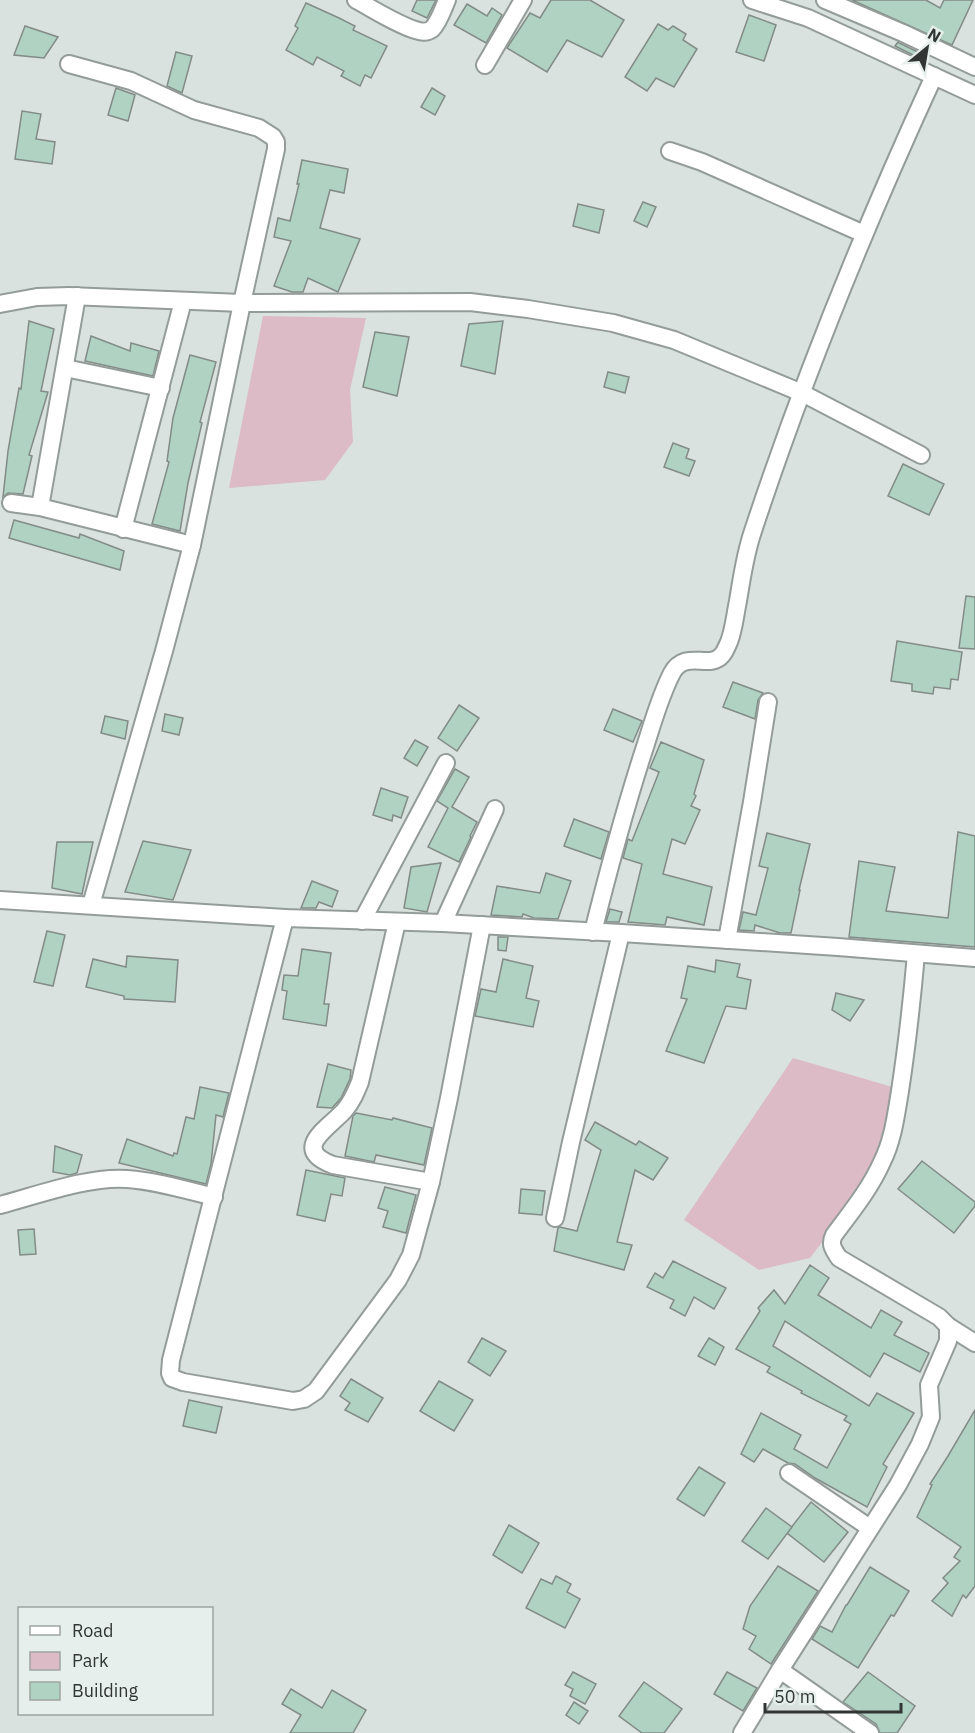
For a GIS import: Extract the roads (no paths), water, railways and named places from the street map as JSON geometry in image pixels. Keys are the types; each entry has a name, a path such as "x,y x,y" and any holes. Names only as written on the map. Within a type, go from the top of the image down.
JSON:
{"street":[{"path":"356,0 420,32 426,32 436,24 447,0"},
{"path":"485,65 523,0"},
{"path":"825,0 975,67"},
{"path":"758,1 808,18 975,95"},
{"path":"69,64 130,81 194,110 251,125 268,133 276,142 192,545 91,905"},
{"path":"593,932 638,768 662,694 675,668 681,662 712,660 722,656 725,650 733,631 752,533 802,393 864,234 934,76"},
{"path":"669,151 702,162 864,234"},
{"path":"0,304 37,297 77,296 242,303 470,302 528,309 613,323 674,340 802,393 921,455"},
{"path":"40,507 77,296"},
{"path":"123,529 183,301"},
{"path":"65,368 161,388"},
{"path":"10,504 40,507 192,545"},
{"path":"727,940 768,702"},
{"path":"362,921 446,763"},
{"path":"443,923 495,809"},
{"path":"0,900 285,918 443,923 621,933 975,958"},
{"path":"285,918 171,1360 170,1377 183,1382 293,1401 304,1399 316,1390 398,1280 411,1255 431,1182 482,925"},
{"path":"397,922 360,1082 348,1106 318,1136 313,1147 315,1156 333,1165 431,1182"},
{"path":"555,1218 573,1130 621,933"},
{"path":"916,954 907,1046 896,1117 888,1147 873,1180 834,1235 831,1244 839,1258 939,1317 948,1326 975,1343"},
{"path":"0,1205 91,1181 109,1179 147,1182 214,1197"},
{"path":"742,1733 898,1485 927,1430 932,1417 929,1385 948,1341 948,1326"},
{"path":"789,1473 870,1528"},
{"path":"780,1670 870,1733"}]}
